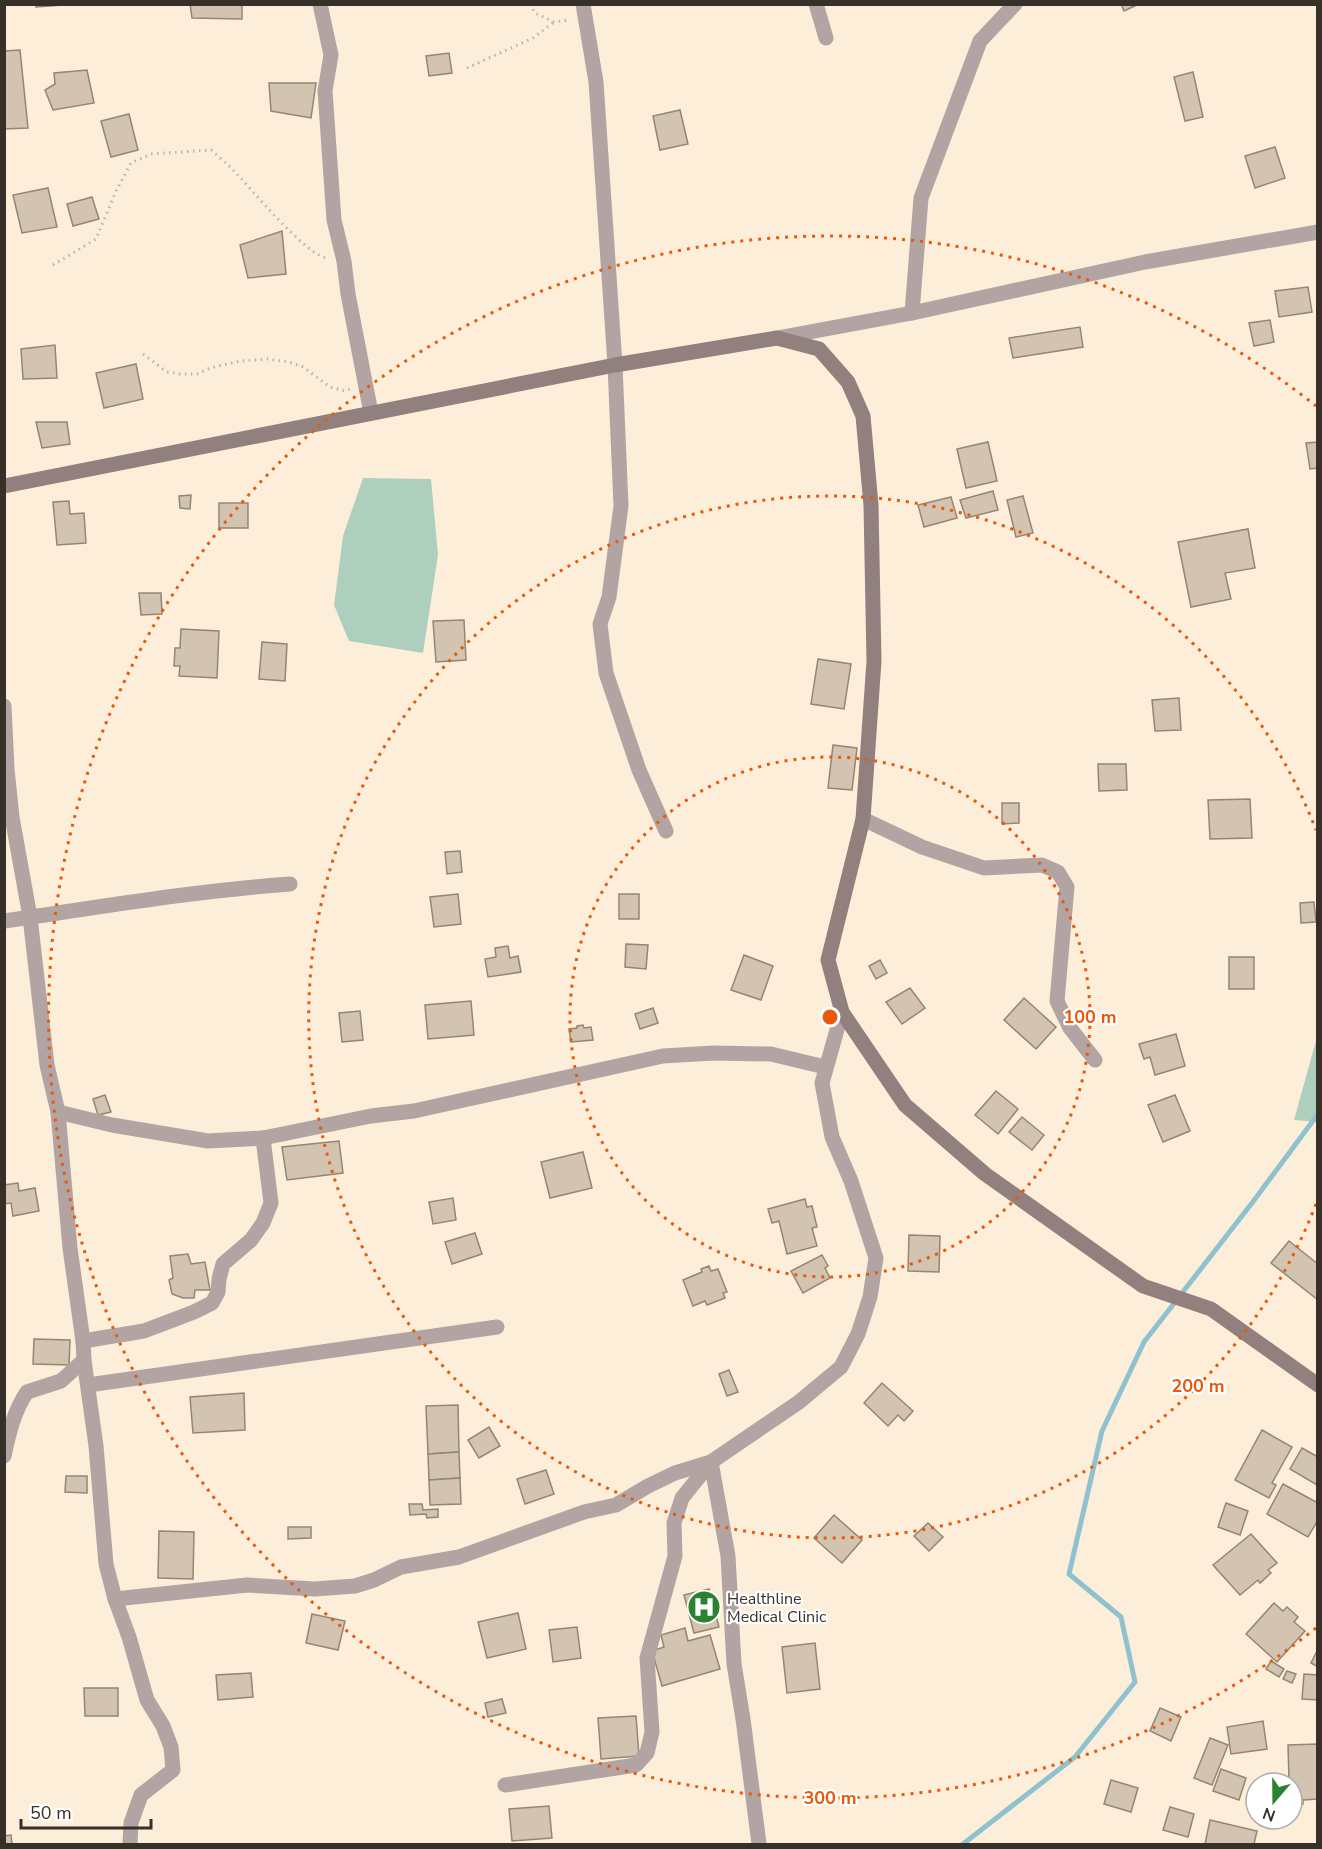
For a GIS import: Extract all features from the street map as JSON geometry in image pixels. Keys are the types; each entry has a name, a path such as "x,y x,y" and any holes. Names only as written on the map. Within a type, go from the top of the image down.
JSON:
{"main road":[{"path":"4,486 615,366 777,338 819,349 848,382 863,416 871,505 874,661 863,819 828,960 842,1012 905,1106 985,1174 1143,1286 1211,1309 1317,1385"}],"street":[{"path":"320,4 331,55 325,91 334,220 344,261 371,413"},
{"path":"816,4 826,38"},
{"path":"912,313 921,198 980,41 1015,4"},
{"path":"585,11 596,82 615,366 621,506 609,597 600,624 606,673 639,770 666,831"},
{"path":"777,338 912,313 1145,262 1317,232"},
{"path":"4,706 12,817 30,917 47,1065 58,1112 69,1248 96,1446 105,1564 147,1700 163,1726 171,1747 173,1770 141,1795 131,1823 130,1845"},
{"path":"863,819 922,847 984,868 1042,865 1058,872 1067,887 1058,1001 1070,1028 1095,1060"},
{"path":"4,921 172,896 290,884"},
{"path":"505,1785 636,1765 647,1753 652,1732 647,1658 675,1556 674,1523 681,1498 711,1462 799,1402 841,1367 858,1334 870,1297 876,1258 851,1181 832,1137 822,1083 842,1012"},
{"path":"58,1112 112,1125 208,1141 263,1138 371,1116 414,1111 663,1056 714,1053 771,1054 825,1067"},
{"path":"83,1341 144,1331 212,1303 218,1292 223,1264 251,1240 263,1223 271,1203 263,1138"},
{"path":"88,1384 496,1327"},
{"path":"4,1456 13,1420 27,1392 61,1381 84,1360"},
{"path":"115,1599 246,1585 315,1589 354,1586 374,1580 401,1567 459,1557 584,1512 616,1505 675,1473 711,1462"},
{"path":"711,1462 728,1556 734,1664 759,1845"}],"path":[{"path":"530,4 535,13 554,22"},
{"path":"467,68 533,38 554,22 585,11"},
{"path":"53,265 96,239 116,191 131,163 151,154 211,150 302,243 320,257 344,261"},
{"path":"143,354 167,372 180,374 197,374 210,368 240,361 268,359 303,367 330,387 345,391 365,383"}],"green space":[{"path":"363,478 431,479 438,555 423,653 349,641 334,605 343,536"},
{"path":"1317,1037 1317,1122 1294,1120"}],"building":[{"path":"36,4 63,4 63,5 36,7"},
{"path":"190,4 242,4 242,19 192,18"},
{"path":"1121,4 1139,4 1124,11"},
{"path":"20,50 28,128 4,129 4,51"},
{"path":"449,53 452,73 429,76 426,56"},
{"path":"87,70 94,103 53,110 45,90 55,84 54,73"},
{"path":"1193,72 1203,117 1185,121 1174,77"},
{"path":"269,83 316,83 311,118 271,111"},
{"path":"680,110 688,144 660,150 653,116"},
{"path":"129,114 138,150 111,157 101,121"},
{"path":"1275,147 1285,178 1255,188 1245,156"},
{"path":"48,188 57,227 22,233 13,195"},
{"path":"92,197 99,219 73,226 67,204"},
{"path":"282,231 286,274 248,278 240,245"},
{"path":"1308,287 1312,312 1279,317 1275,291"},
{"path":"1270,320 1274,342 1254,346 1249,323"},
{"path":"1080,327 1083,347 1013,358 1009,338"},
{"path":"55,345 57,378 23,379 21,349"},
{"path":"136,364 143,399 104,408 96,373"},
{"path":"36,422 67,422 70,444 42,448"},
{"path":"988,442 997,481 966,488 957,449"},
{"path":"1318,442 1318,468 1310,469 1306,443"},
{"path":"993,491 998,510 966,518 960,500"},
{"path":"191,495 190,509 180,508 179,496"},
{"path":"1023,496 1033,533 1016,537 1007,500"},
{"path":"951,497 957,518 924,527 918,505"},
{"path":"69,501 70,514 84,513 86,543 57,545 53,502"},
{"path":"219,503 248,503 248,528 219,528"},
{"path":"1248,529 1255,568 1225,573 1231,599 1191,607 1178,542"},
{"path":"139,593 161,593 162,614 141,615"},
{"path":"464,620 466,660 436,662 433,621"},
{"path":"181,629 219,631 217,678 179,676 180,666 174,666 175,648 180,648"},
{"path":"262,642 287,644 285,681 259,679"},
{"path":"818,659 851,664 844,709 811,704"},
{"path":"1179,698 1181,730 1155,731 1152,700"},
{"path":"833,745 857,748 852,790 828,788"},
{"path":"1098,764 1126,764 1127,790 1099,791"},
{"path":"1250,799 1252,838 1210,839 1208,800"},
{"path":"1002,803 1019,803 1019,823 1002,824"},
{"path":"460,851 462,872 447,874 445,852"},
{"path":"458,894 461,924 434,927 430,897"},
{"path":"619,894 639,894 639,919 619,919"},
{"path":"1314,902 1316,922 1301,923 1300,903"},
{"path":"626,944 648,945 646,969 625,967"},
{"path":"508,946 510,958 518,956 521,972 488,977 485,959 496,957 495,948"},
{"path":"744,955 773,966 761,1000 731,990"},
{"path":"1229,957 1254,957 1254,989 1229,989"},
{"path":"880,960 887,973 876,979 869,966"},
{"path":"910,988 925,1008 902,1024 886,1002"},
{"path":"1024,998 1056,1027 1036,1049 1004,1020"},
{"path":"471,1001 474,1035 428,1039 425,1005"},
{"path":"653,1008 658,1023 640,1029 635,1014"},
{"path":"360,1011 363,1040 342,1042 339,1013"},
{"path":"583,1025 584,1028 591,1027 593,1040 571,1042 569,1029"},
{"path":"1176,1034 1185,1066 1155,1075 1150,1057 1144,1059 1139,1044"},
{"path":"996,1091 1018,1109 998,1134 975,1115"},
{"path":"105,1095 111,1112 98,1115 93,1099"},
{"path":"1175,1095 1190,1131 1163,1142 1148,1105"},
{"path":"1022,1117 1044,1135 1032,1150 1009,1132"},
{"path":"339,1141 343,1173 287,1180 282,1147"},
{"path":"583,1152 592,1188 550,1198 541,1162"},
{"path":"18,1183 19,1191 35,1188 39,1211 13,1216 11,1203 4,1204 4,1185"},
{"path":"453,1198 456,1220 433,1224 429,1202"},
{"path":"805,1199 807,1207 812,1206 817,1227 812,1228 817,1246 787,1254 779,1221 772,1223 768,1209"},
{"path":"475,1233 482,1254 452,1264 445,1242"},
{"path":"909,1235 940,1236 939,1272 908,1271"},
{"path":"1289,1241 1318,1264 1318,1300 1271,1263"},
{"path":"188,1254 191,1264 205,1262 210,1290 195,1290 194,1298 183,1298 172,1294 169,1280 173,1278 170,1256"},
{"path":"822,1255 828,1266 825,1268 830,1278 803,1293 791,1271"},
{"path":"709,1266 711,1271 718,1269 727,1292 723,1293 725,1298 707,1305 705,1301 693,1306 683,1280 702,1272 701,1269"},
{"path":"34,1339 70,1340 69,1365 33,1364"},
{"path":"729,1370 738,1392 727,1396 719,1374"},
{"path":"882,1383 913,1411 904,1421 898,1415 888,1426 864,1403"},
{"path":"244,1393 245,1430 193,1433 190,1397"},
{"path":"458,1405 459,1452 428,1454 426,1406"},
{"path":"489,1427 500,1446 479,1458 468,1440"},
{"path":"1262,1430 1292,1447 1272,1483 1276,1485 1269,1498 1235,1480"},
{"path":"1302,1448 1318,1457 1317,1485 1290,1469"},
{"path":"459,1452 460,1478 429,1480 428,1454"},
{"path":"546,1470 554,1494 525,1504 517,1479"},
{"path":"66,1476 87,1476 87,1493 65,1492"},
{"path":"460,1478 461,1504 430,1505 429,1480"},
{"path":"1283,1484 1318,1503 1318,1520 1308,1537 1267,1514"},
{"path":"1226,1503 1248,1511 1240,1535 1218,1527"},
{"path":"409,1504 422,1504 423,1510 438,1509 438,1517 427,1518 426,1514 410,1515"},
{"path":"834,1515 862,1540 842,1563 814,1538"},
{"path":"928,1523 943,1537 929,1551 914,1536"},
{"path":"288,1527 311,1527 311,1538 288,1539"},
{"path":"159,1531 194,1532 193,1579 158,1578"},
{"path":"1251,1534 1277,1563 1268,1570 1271,1573 1260,1583 1258,1580 1240,1595 1213,1565"},
{"name":"Healthline Medical Clinic","path":"709,1589 719,1627 694,1633 684,1595"},
{"path":"1274,1603 1283,1611 1287,1607 1298,1617 1294,1622 1305,1631 1277,1662 1246,1634"},
{"path":"518,1613 526,1649 487,1658 478,1622"},
{"path":"312,1614 345,1621 338,1650 306,1643"},
{"path":"577,1627 581,1658 553,1662 549,1630"},
{"path":"685,1628 688,1641 710,1635 720,1669 662,1686 652,1651 664,1647 661,1635"},
{"path":"815,1643 820,1689 787,1693 782,1647"},
{"path":"1318,1649 1318,1667 1311,1663"},
{"path":"1271,1661 1284,1669 1279,1677 1266,1669"},
{"path":"1287,1671 1296,1674 1292,1683 1283,1679"},
{"path":"251,1673 253,1697 218,1700 216,1675"},
{"path":"1304,1674 1318,1675 1318,1700 1302,1699"},
{"path":"84,1688 118,1688 118,1716 85,1716"},
{"path":"502,1699 506,1713 488,1717 485,1703"},
{"path":"1160,1708 1181,1717 1171,1741 1150,1731"},
{"path":"636,1716 639,1756 601,1759 598,1718"},
{"path":"1263,1721 1267,1749 1231,1754 1227,1727"},
{"path":"1210,1738 1228,1745 1212,1785 1194,1778"},
{"path":"1318,1744 1318,1799 1304,1800 1304,1771 1289,1771 1288,1745"},
{"path":"1221,1769 1244,1777 1239,1800 1213,1791"},
{"path":"1111,1780 1138,1788 1131,1812 1104,1804"},
{"path":"549,1806 552,1838 512,1841 509,1809"},
{"path":"1170,1807 1194,1814 1188,1837 1163,1830"},
{"path":"1210,1820 1244,1828 1244,1831 1257,1831 1254,1844 1205,1844"},
{"path":"11,1835 12,1844 4,1844 4,1836"}],"waterway":[{"path":"963,1844 1075,1757 1135,1682 1121,1617 1069,1574 1102,1431 1144,1342 1318,1114"}],"place":[{"name":"Healthline Medical Clinic","path":"704,1607"}]}
